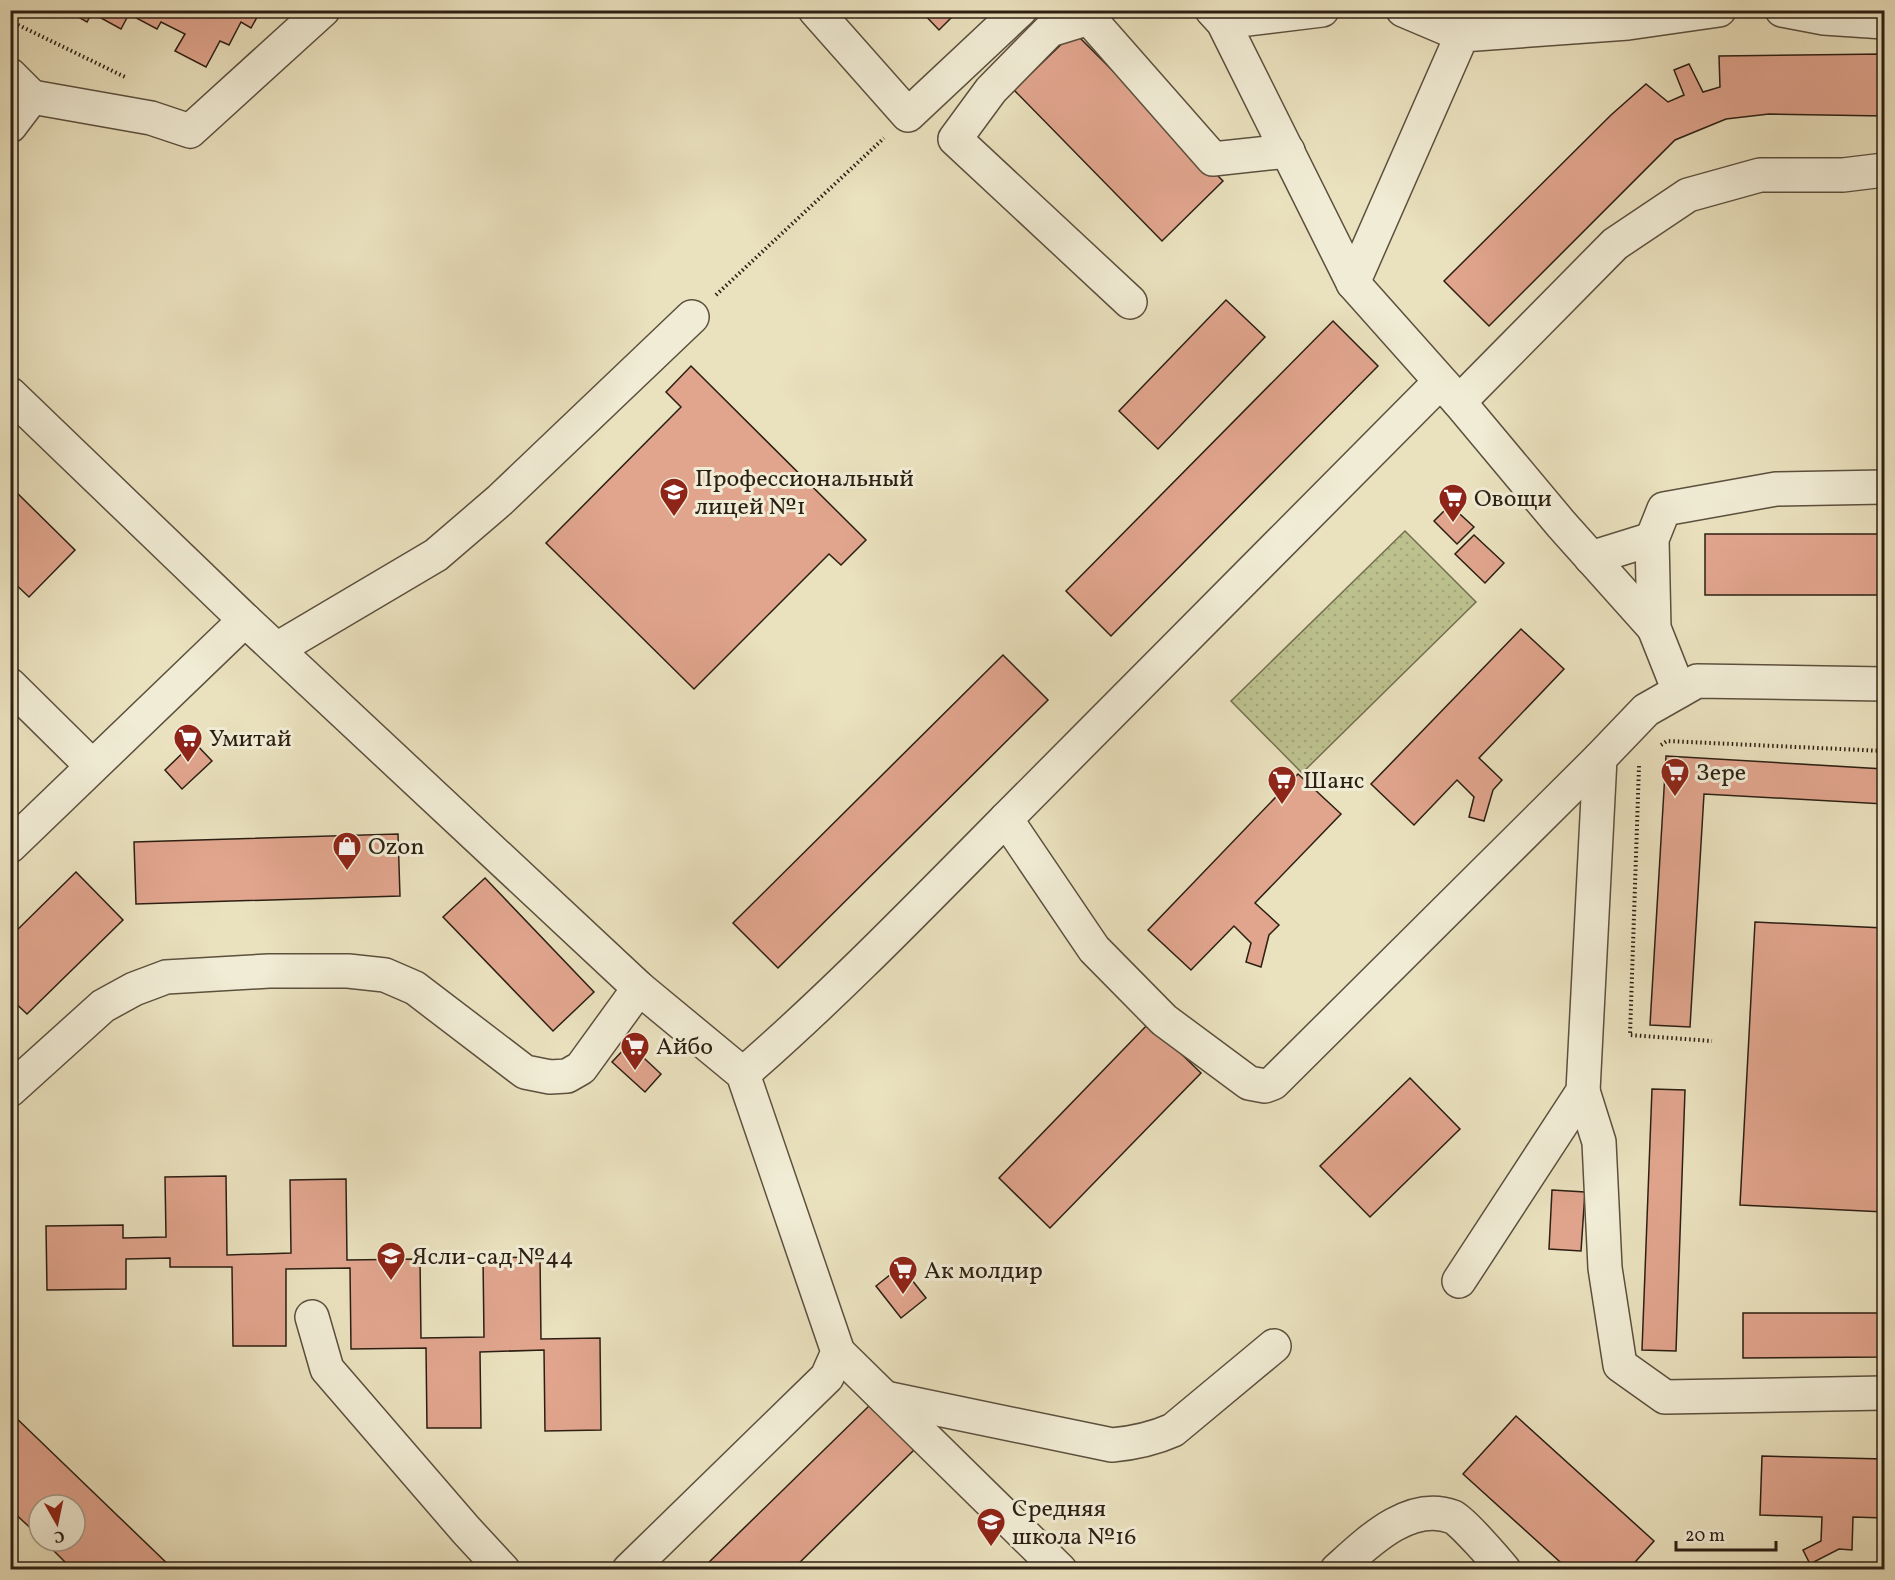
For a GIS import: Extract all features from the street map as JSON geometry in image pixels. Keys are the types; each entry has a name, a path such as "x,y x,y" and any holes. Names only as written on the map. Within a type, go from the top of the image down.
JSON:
{"lane":[{"path":"10,126 21,86 151,118 190,131 323,10"},
{"path":"815,10 908,115 1020,10"},
{"path":"1322,10 1218,16 1353,283 1654,628"},
{"path":"1403,10 1462,35 1628,23 1719,10"},
{"path":"1782,10 1824,18 1884,22"},
{"path":"1130,302 955,139 991,90 1050,30 1089,14 1213,159 1288,151"},
{"path":"1353,283 1462,35"},
{"path":"743,1074 880,946 1006,819 1450,392 1615,244 1688,195 1760,175 1843,175 1884,170"},
{"path":"277,649 436,555 500,500 692,317"},
{"path":"10,394 245,620 639,988 743,1074 838,1352 1060,1569"},
{"path":"1679,692 1654,628 1652,539 1664,508 1776,489 1884,487"},
{"path":"1591,558 1652,539"},
{"path":"10,846 245,620"},
{"path":"1006,819 1094,950 1164,1020 1249,1083 1265,1086 1273,1083 1646,710 1697,681 1884,684"},
{"path":"10,685 92,766"},
{"path":"1600,758 1583,1091 1599,1142 1605,1268 1620,1365 1665,1396 1884,1393"},
{"path":"10,1090 103,1006 134,989 166,978 269,971 348,971 386,975 415,988 525,1072 550,1077 567,1076 581,1068 639,988"},
{"path":"1459,1281 1583,1091"},
{"path":"312,1317 327,1369 466,1530 503,1569"},
{"path":"885,1398 1112,1445 1136,1443 1156,1438 1173,1430 1274,1346"},
{"path":"629,1569 827,1377 838,1352"},
{"path":"1337,1569 1375,1535 1405,1519 1431,1513 1454,1517 1504,1569"}],"path":[{"path":"10,21 132,81"},
{"path":"692,317 908,115"},
{"path":"1658,747 1667,741 1884,751"},
{"path":"1639,758 1630,1035 1712,1041"}],"green space":[{"path":"1405,531 1476,602 1302,773 1231,701"}],"building":[{"path":"66,10 261,10 251,28 241,22 229,45 220,41 206,67 175,51 185,34 161,22 157,29 129,14 121,29 92,13 87,22"},
{"path":"920,10 959,10 939,30"},
{"path":"1074,32 1223,181 1162,241 1014,90"},
{"path":"1884,54 1884,116 1769,114 1726,119 1675,140 1489,326 1444,281 1611,115 1646,84 1668,102 1684,95 1674,70 1689,64 1703,92 1720,87 1719,56"},
{"path":"1226,300 1265,337 1158,449 1119,411"},
{"path":"1333,321 1378,366 1111,636 1066,591"},
{"path":"691,366 866,540 841,565 829,554 694,689 546,543 681,407 666,392"},
{"path":"10,486 75,550 29,597 10,579"},
{"path":"1450,505 1474,527 1457,544 1434,521"},
{"path":"1705,534 1884,534 1884,595 1705,595"},
{"path":"1474,535 1504,563 1485,583 1455,554"},
{"path":"1521,629 1564,669 1479,758 1502,780 1493,790 1484,821 1469,817 1474,797 1457,780 1414,825 1371,784"},
{"path":"1003,655 1048,700 778,968 733,923"},
{"path":"10,704 20,714 10,722"},
{"path":"194,742 212,761 182,789 165,770"},
{"path":"1666,756 1884,769 1884,804 1704,794 1690,1027 1650,1025"},
{"path":"1298,774 1341,814 1255,903 1279,925 1269,935 1261,967 1246,962 1251,943 1234,926 1191,970 1148,930"},
{"path":"398,834 400,896 136,904 134,842"},
{"path":"76,872 123,920 27,1014 10,998 10,937"},
{"path":"485,878 594,992 553,1031 443,917"},
{"path":"1755,922 1884,928 1884,1212 1740,1205"},
{"path":"1149,1023 1201,1073 1050,1228 999,1178"},
{"path":"629,1044 661,1074 645,1092 612,1062"},
{"path":"1410,1078 1460,1129 1370,1217 1320,1166"},
{"path":"1652,1089 1685,1090 1676,1351 1642,1350"},
{"path":"226,1176 227,1255 291,1253 290,1180 346,1179 347,1260 420,1259 421,1338 484,1337 483,1258 540,1257 541,1339 600,1338 601,1430 545,1431 544,1350 480,1352 481,1428 427,1428 426,1348 351,1349 350,1268 286,1269 286,1346 233,1346 232,1267 170,1267 170,1258 126,1259 126,1289 47,1290 46,1226 123,1225 123,1238 166,1237 165,1177"},
{"path":"1552,1190 1585,1192 1581,1251 1549,1249"},
{"path":"901,1266 926,1298 901,1318 876,1286"},
{"path":"1743,1313 1884,1313 1884,1357 1743,1358"},
{"path":"870,1405 914,1450 792,1570 701,1570"},
{"path":"10,1412 174,1570 73,1570 56,1553 87,1553 87,1493 27,1493 27,1525 10,1509"},
{"path":"1516,1416 1654,1541 1628,1570 1569,1570 1463,1474"},
{"path":"1762,1456 1884,1459 1884,1518 1853,1517 1852,1550 1839,1549 1810,1564 1803,1550 1821,1541 1822,1517 1760,1515"}],"place":[{"name":"Профессиональный лицей №1","path":"674,518"},
{"name":"Овощи","path":"1453,524"},
{"name":"Умитай","path":"188,764"},
{"name":"Зере","path":"1675,798"},
{"name":"Шанс","path":"1282,806"},
{"name":"Ozon","path":"347,872"},
{"name":"Айбо","path":"635,1072"},
{"name":"Ясли-сад №44","path":"391,1282"},
{"name":"Ак молдир","path":"903,1296"},
{"name":"Средняя школа №16","path":"991,1548"}]}
